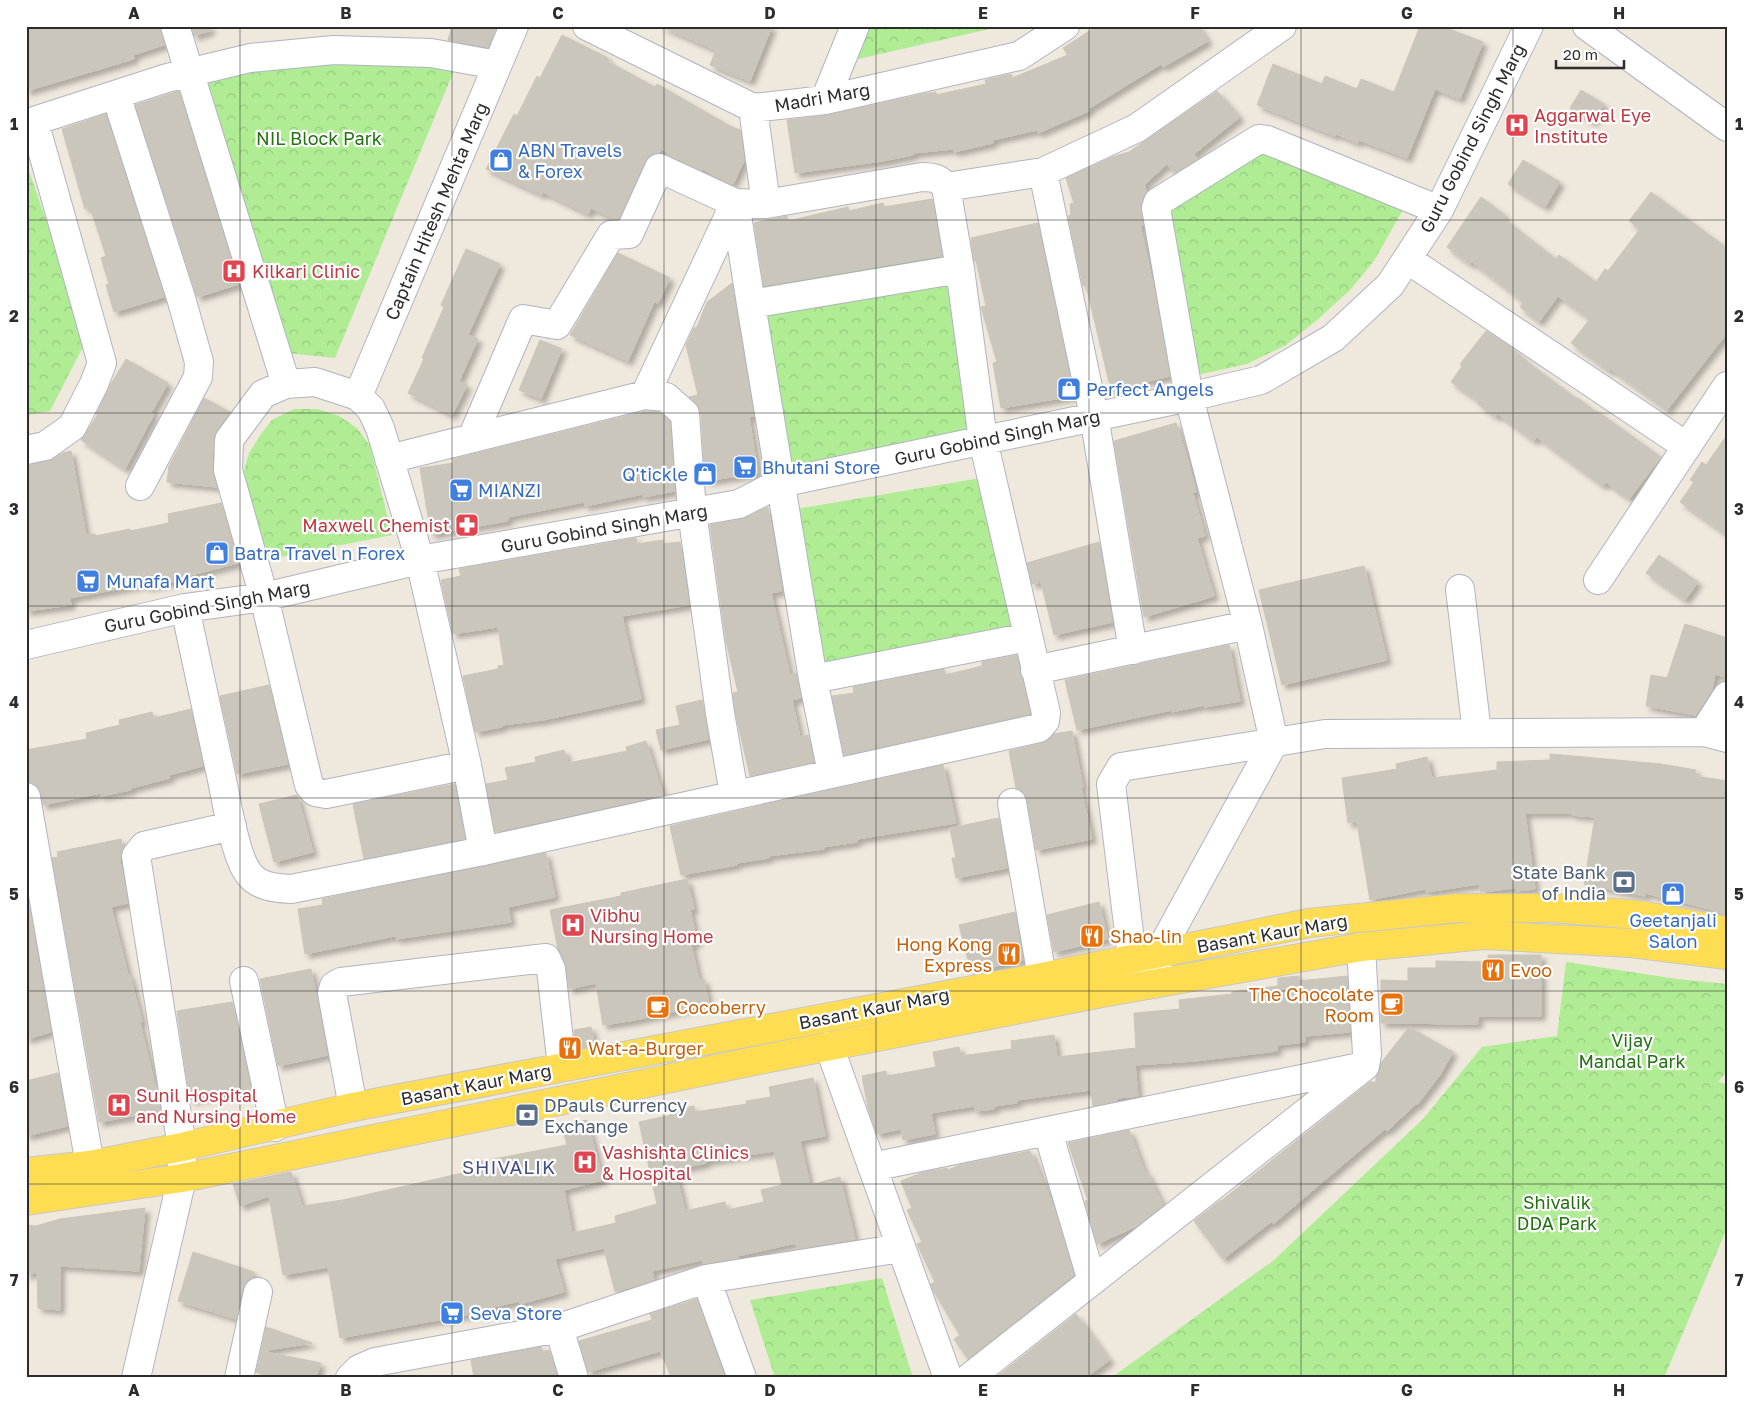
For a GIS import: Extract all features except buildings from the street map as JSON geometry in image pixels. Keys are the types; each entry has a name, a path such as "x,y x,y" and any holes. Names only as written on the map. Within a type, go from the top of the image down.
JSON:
{"main road":[{"name":"Basant Kaur Marg","path":"26,1172 90,1165 182,1147 353,1107 1042,977 1309,923 1457,908 1551,908 1640,915 1727,931"},
{"name":"Basant Kaur Marg","path":"26,1201 182,1178 829,1046 1145,985 1361,947 1484,935 1631,943 1727,955"}],"street":[{"path":"175,26 286,384"},
{"name":"Captain Hitesh Mehta Marg","path":"358,396 514,26"},
{"name":"Madri Marg","path":"587,26 753,108 825,100 1018,56 1065,26"},
{"path":"825,100 855,26"},
{"path":"946,187 1044,172 1136,128 1282,26"},
{"path":"1587,26 1727,127"},
{"name":"Guru Gobind Singh Marg","path":"26,645 185,608 264,596 420,560 739,504 780,483 1189,397 1260,380 1333,338 1390,285 1439,210 1530,27"},
{"path":"26,450 45,446 72,427 94,384 102,363 30,122 189,72 250,58 334,50 431,53 497,65"},
{"path":"116,95 181,298 199,362 198,377 140,486"},
{"path":"753,108 766,204"},
{"path":"1145,985 1159,953 1274,742 1248,625 1189,397 1156,216 1158,202 1259,140 1267,140 1439,210"},
{"path":"185,608 232,826 244,866 253,878 262,884 275,888 307,887 483,851 734,794 1040,728 1045,721 1046,713 983,440 960,269 946,187 933,176 766,204 735,203 659,168 629,234 611,235 557,325 523,319 472,438"},
{"path":"1044,172 1094,416 1133,650"},
{"path":"735,203 813,679 832,773"},
{"path":"645,395 735,203"},
{"path":"1407,259 1686,446"},
{"path":"751,304 960,269"},
{"path":"467,765 326,794 319,794 311,789 264,596 228,470 229,440 263,394 286,384 315,382 358,396 371,409 380,428 420,560 467,765 483,851"},
{"path":"1598,580 1727,386"},
{"path":"389,459 645,395 666,397 686,414 692,512 720,713 734,794"},
{"path":"1460,589 1477,733"},
{"path":"1035,670 1248,625"},
{"path":"813,679 1028,636"},
{"path":"1145,985 1132,958 1111,784 1121,767 1325,734 1716,735 1727,696"},
{"path":"26,797 90,1165"},
{"path":"1012,803 1042,977"},
{"path":"136,1378 182,1178 182,1147 136,856 144,846 232,826"},
{"path":"970,1378 1365,1066 1367,1054 1361,947"},
{"path":"353,1107 332,993 334,986 341,982 546,958 551,969 562,1067"},
{"path":"244,981 275,1126"},
{"path":"829,1046 948,1378"},
{"path":"872,1167 1365,1066"},
{"path":"1048,1132 1092,1281"},
{"path":"350,1378 359,1369 375,1362 559,1328 706,1279 901,1248"},
{"path":"706,1279 742,1378"},
{"path":"239,1378 258,1292"},
{"path":"559,1328 574,1378"}],"green space":[{"path":"862,26 1003,26 845,62"},
{"name":"NIL Block Park","path":"460,56 335,358 288,353 190,61"},
{"path":"1246,148 1404,208 1374,261 1350,290 1317,320 1286,345 1247,364 1197,375 1166,211"},
{"path":"26,162 87,339 50,411 26,415"},
{"path":"937,245 983,440 780,483 738,284"},
{"path":"294,409 318,409 339,416 357,428 370,446 392,535 265,560 243,474 249,453 261,434 272,420"},
{"path":"987,477 1013,631 822,663 796,509"},
{"name":"Shivalik DDA Park","path":"1566,962 1677,979 1727,984 1727,1071 1718,1082 1727,1084 1727,1228 1664,1378 1111,1378 1274,1260 1423,1119 1482,1047 1557,1036"},
{"path":"882,1278 913,1378 775,1378 750,1300"}],"place":[{"name":"Aggarwal Eye Institute","path":"1517,125"},
{"name":"ABN Travels & Forex","path":"501,160"},
{"name":"Kilkari Clinic","path":"234,271"},
{"name":"Perfect Angels","path":"1069,389"},
{"name":"Bhutani Store","path":"745,467"},
{"name":"Q'tickle","path":"705,474"},
{"name":"MIANZI","path":"461,490"},
{"name":"Maxwell Chemist","path":"467,525"},
{"name":"Batra Travel n Forex","path":"217,553"},
{"name":"Munafa Mart","path":"88,581"},
{"name":"State Bank of India","path":"1624,882"},
{"name":"Geetanjali Salon","path":"1673,894"},
{"name":"Vibhu Nursing Home","path":"573,925"},
{"name":"Shao-lin","path":"1092,936"},
{"name":"Hong Kong Express","path":"1009,954"},
{"name":"Evoo","path":"1493,970"},
{"name":"The Chocolate Room","path":"1392,1004"},
{"name":"Cocoberry","path":"658,1007"},
{"name":"Wat-a-Burger","path":"570,1048"},
{"name":"Sunil Hospital and Nursing Home","path":"119,1105"},
{"name":"DPauls Currency Exchange","path":"527,1115"},
{"name":"Vashishta Clinics & Hospital","path":"585,1162"},
{"name":"Seva Store","path":"452,1313"}],"district":[{"name":"SHIVALIK","path":"509,1166"}],"park label":[{"name":"Vijay Mandal Park","path":"1632,1050"}]}
